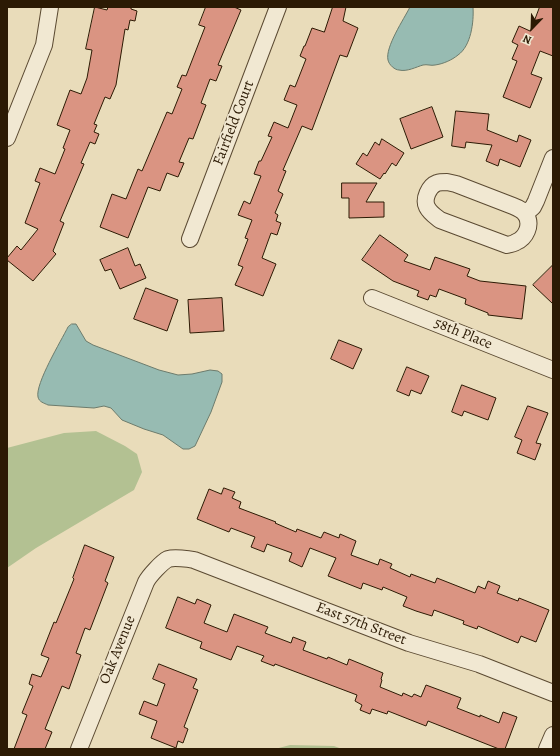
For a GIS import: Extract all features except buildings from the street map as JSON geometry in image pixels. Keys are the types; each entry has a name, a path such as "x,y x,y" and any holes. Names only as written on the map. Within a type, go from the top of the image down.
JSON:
{"street":[{"path":"7,138 44,46 50,7"},
{"name":"Fairfield Court","path":"190,239 278,7"},
{"path":"525,214 533,207 536,201 553,158"},
{"path":"447,182 513,206 525,214 527,216 528,230 523,238 516,243 507,245 440,220 431,214 426,206 426,196 431,187 447,182"},
{"name":"58th Place","path":"372,298 553,370"},
{"name":"East 57th Street","path":"168,559 188,558 194,560 409,643 478,664 553,692"},
{"name":"Oak Avenue","path":"79,749 149,575 168,559"},
{"path":"548,749 553,735"}],"green space":[{"path":"96,431 137,454 142,472 134,490 36,548 7,568 7,448 64,433"},
{"path":"290,745 334,746 342,749 275,749"}],"water":[{"path":"410,7 473,7 471,33 466,46 456,57 444,63 423,65 405,70 397,70 392,67 388,60 389,48"},
{"path":"72,324 76,324 86,341 93,345 159,370 178,375 210,370 218,371 222,374 222,382 211,412 195,446 189,449 183,449 163,435 122,420 111,408 104,406 94,408 48,405 41,401 38,397 38,391 44,373 68,327"}]}
